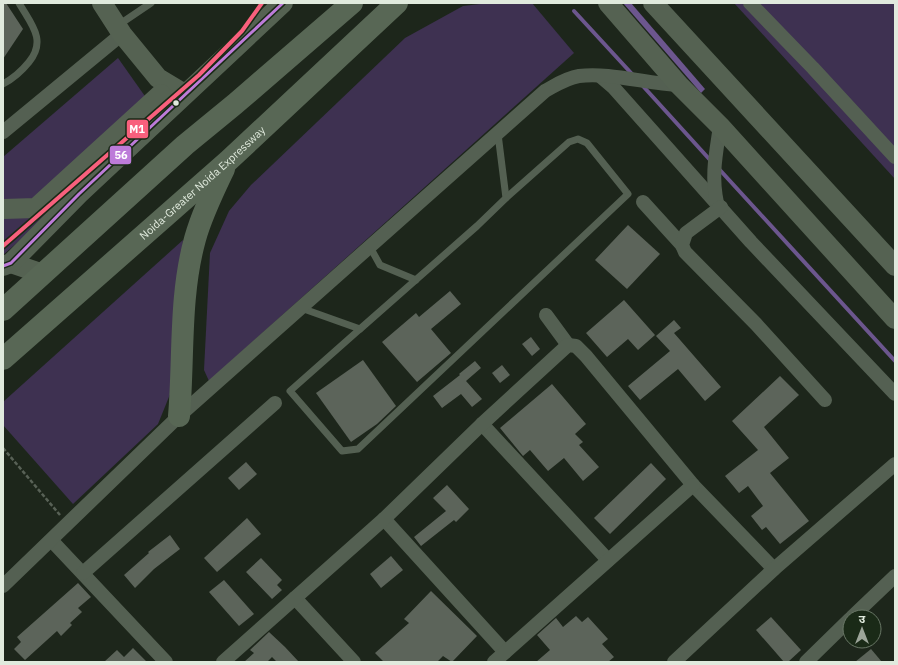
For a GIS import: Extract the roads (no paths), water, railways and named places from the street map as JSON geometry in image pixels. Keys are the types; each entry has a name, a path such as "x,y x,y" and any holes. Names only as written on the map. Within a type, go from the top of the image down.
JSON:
{"highway":[{"path":"3,310 184,145 235,104 352,3"},
{"name":"Noida-Greater Noida Expressway","path":"3,359 228,161 398,3"},
{"path":"179,416 186,287 194,241 204,210 228,161"}],"main road":[{"path":"102,3 161,95"},
{"path":"3,209 36,208 161,95 185,94 283,3"},
{"path":"608,3 679,85 720,126 895,319"},
{"path":"653,3 895,266"},
{"path":"7,265 79,194 161,95 185,94"},
{"path":"7,265 43,274"}],"street":[{"path":"750,3 813,68 895,157"},
{"path":"3,132 119,30"},
{"path":"3,586 179,416 545,92 562,81 578,76 600,76 657,84 679,85"},
{"path":"600,76 614,88 751,242 895,394"},
{"path":"719,205 714,185 720,126"},
{"path":"643,202 682,246 685,252 756,324 825,400"},
{"path":"682,246 686,233 719,205"},
{"path":"546,314 568,345 576,346 586,356 693,484 774,569"},
{"path":"223,662 384,519 482,424 568,345"},
{"path":"82,573 275,403"},
{"path":"482,424 608,560"},
{"path":"681,660 774,569 895,464"},
{"path":"494,662 693,484"},
{"path":"384,519 505,652"},
{"path":"52,540 166,662"},
{"path":"860,609 895,576"},
{"path":"295,598 354,662"},
{"path":"806,662 842,627"}],"lane":[{"path":"3,84 17,76 35,55 39,44 36,34 19,3"},
{"path":"119,30 140,6 151,3"},
{"path":"498,134 506,198"},
{"path":"578,139 587,143 628,194 358,449 342,451 290,391 416,280 569,142 578,139"},
{"path":"370,247 380,265 416,280"},
{"path":"301,308 360,329"}],"waterway":[{"path":"574,11 632,74"},
{"path":"642,85 711,161"},
{"path":"719,169 895,361"}]}
